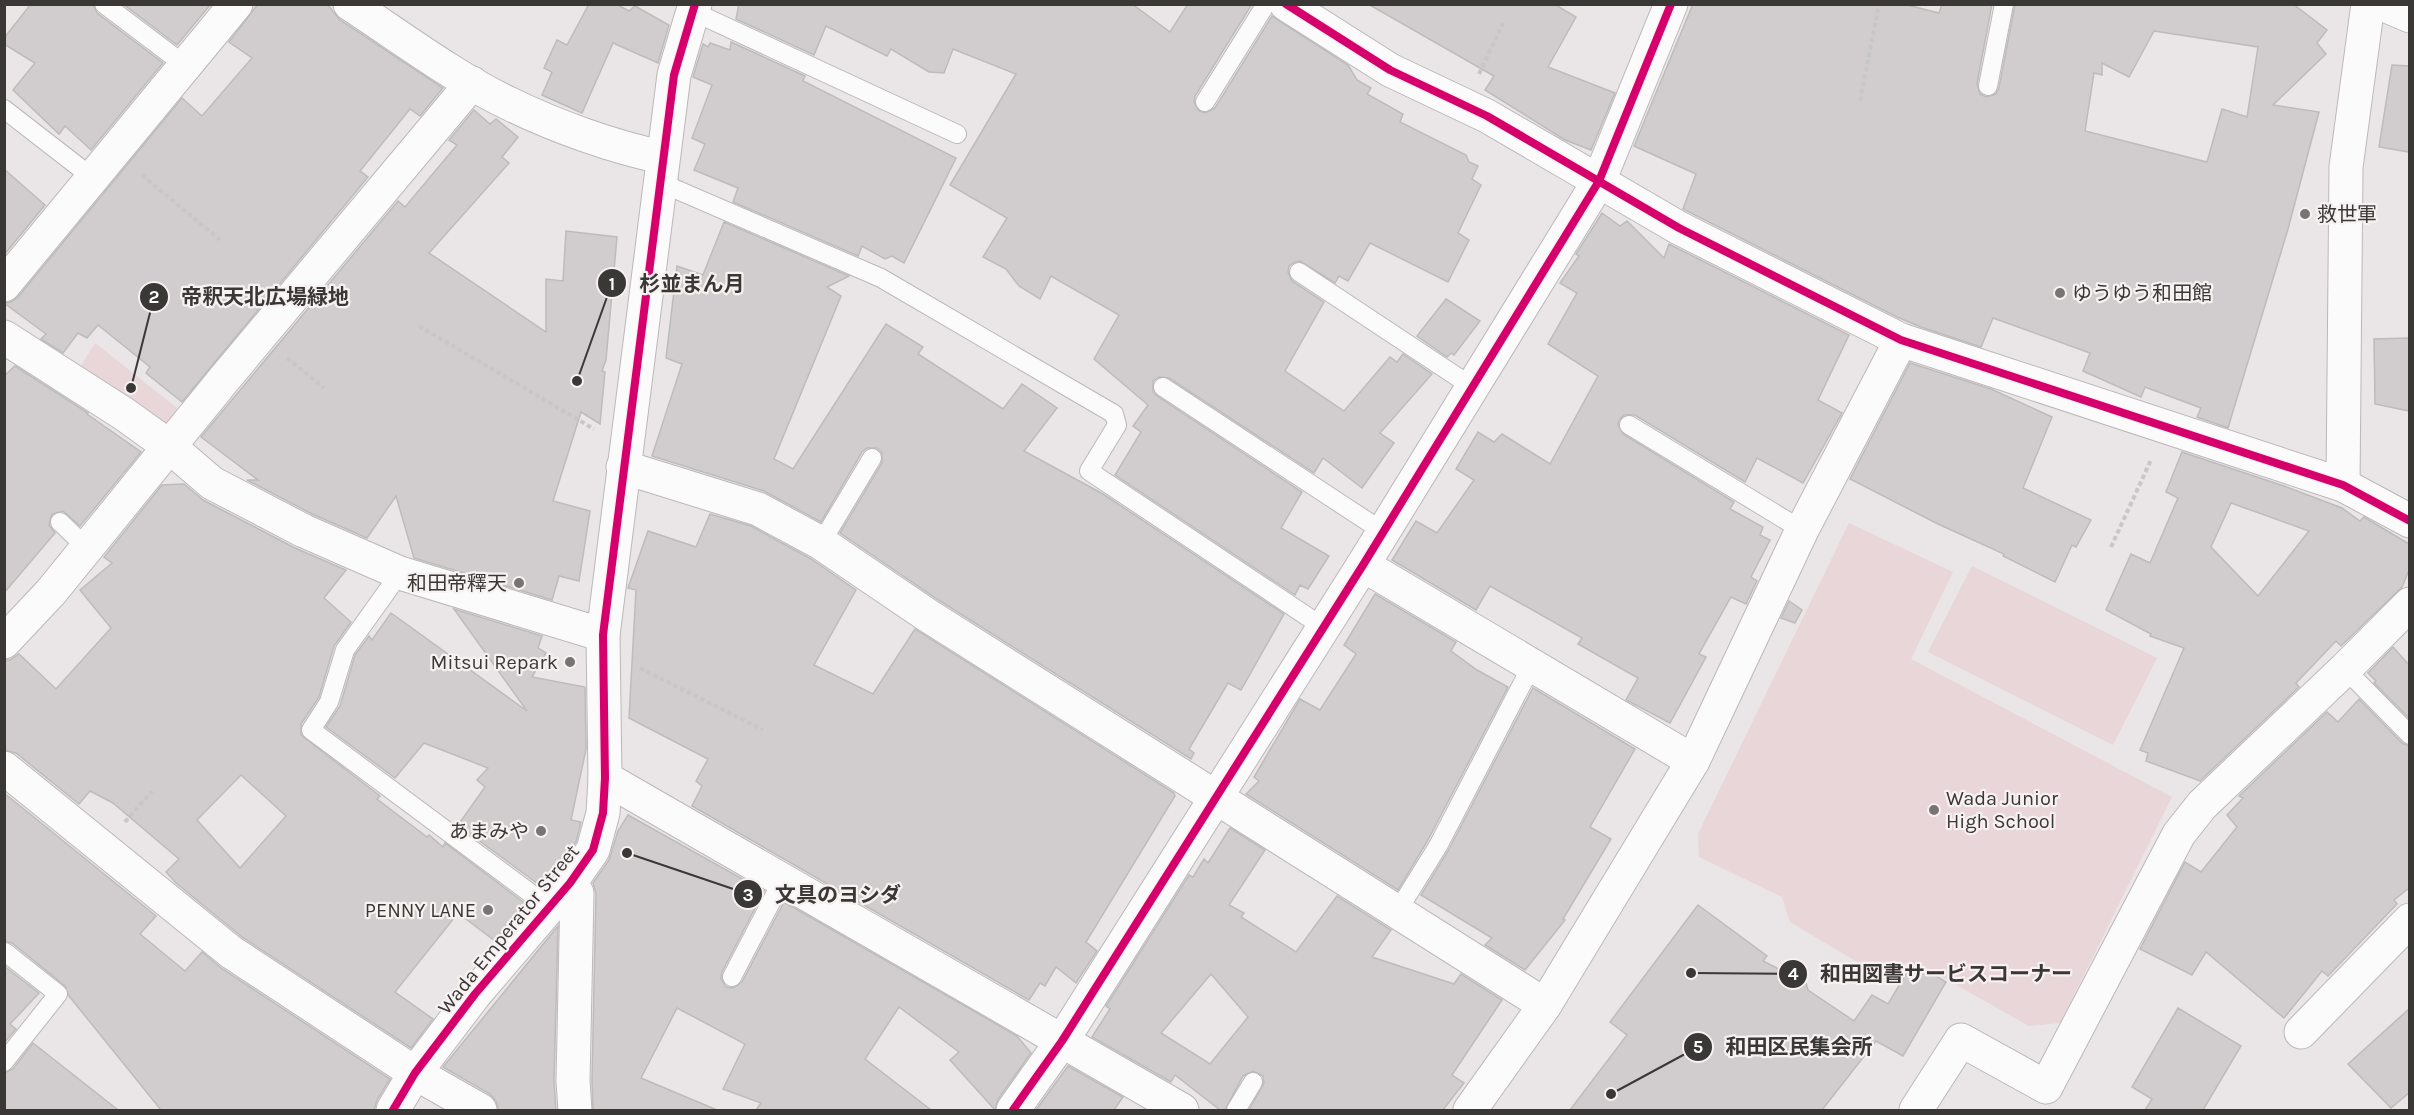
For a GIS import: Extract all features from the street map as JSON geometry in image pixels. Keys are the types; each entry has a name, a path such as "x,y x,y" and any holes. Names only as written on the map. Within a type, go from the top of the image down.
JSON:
{"street":[{"path":"4,285 236,4"},
{"path":"350,4 472,83 510,104 627,150 661,170"},
{"path":"1286,4 1389,70 1487,116 1679,228 1901,340 2343,485 2409,521"},
{"path":"1013,1110 1062,1041 1363,565 1599,181 1671,4"},
{"path":"2343,485 2346,167 2368,4"},
{"path":"2382,4 2409,16"},
{"name":"Wada Emperator Street","path":"393,1110 415,1073 475,994 570,883 593,850 603,813 604,642 625,457 674,75 693,8"},
{"path":"4,642 51,592 260,336 472,83"},
{"path":"4,337 124,414 170,447 212,483 303,531 400,573 604,642"},
{"path":"1470,1110 1545,1005 1693,761 1802,530 1901,340"},
{"path":"625,457 758,509 821,543 927,615 1545,1005"},
{"path":"1363,565 1693,761"},
{"path":"1916,1110 1961,1040 2046,1087 2179,834 2202,805 2345,669 2409,603"},
{"path":"4,768 231,952 415,1073 480,1110"},
{"path":"605,778 1182,1110"},
{"path":"570,883 577,893 573,1081 575,1110"},
{"path":"2301,1032 2409,920"}],"lane":[{"path":"104,4 186,66"},
{"path":"1205,102 1266,4"},
{"path":"1988,86 2004,4"},
{"path":"693,8 957,135"},
{"path":"4,109 93,178"},
{"path":"661,170 881,279 1114,414 1117,425 1089,471 1323,627"},
{"path":"1299,272 1473,388"},
{"path":"1163,387 1382,531"},
{"path":"1629,425 1802,530"},
{"path":"821,543 872,458"},
{"path":"60,522 87,548"},
{"path":"400,573 345,650 329,702 311,730 549,907"},
{"path":"1397,912 1438,846 1532,665"},
{"path":"2345,669 2409,735"},
{"path":"732,977 782,881"},
{"path":"4,1062 58,994 5,952"},
{"path":"1236,1110 1253,1082"}],"path":[{"path":"1860,100 1879,4"},
{"path":"1464,106 1503,23"},
{"path":"114,152 220,240"},
{"path":"419,326 625,457"},
{"path":"260,336 324,388"},
{"path":"2111,547 2166,428"},
{"path":"604,642 763,730"}],"shaded area":[{"path":"95,343 177,408 167,427 79,369"},
{"path":"1849,523 1953,572 1911,659 2172,797 2060,1023 2029,1026 1914,961 1874,972 1790,922 1782,897 1699,857 1698,834"},
{"path":"1972,566 2157,658 2113,745 1928,652"}],"building":[{"path":"31,4 93,4 97,13 163,63 91,150 65,126 59,134 13,90 35,63 4,44 4,38"},
{"path":"123,4 211,4 177,45"},
{"path":"258,4 327,4 340,20 443,88 420,116 410,109 360,171 368,177 182,402 146,373 150,367 98,325 87,338 78,333 63,353 41,339 46,334 4,303 11,302 18,297 182,98 202,116 252,58 229,42"},
{"path":"589,4 616,4 629,11 635,6 669,25 658,63 613,43 582,113 542,95 552,72 544,68 557,40 567,45"},
{"path":"739,4 1132,4 1170,32 1188,4 1252,4 1195,96 1194,102 1199,111 1205,113 1215,108 1272,16 1348,65 1357,80 1371,88 1367,94 1403,114 1400,122 1466,155 1469,162 1478,166 1472,179 1481,185 1458,233 1469,240 1448,282 1370,243 1348,281 1339,276 1335,283 1300,261 1289,266 1288,272 1292,281 1324,302 1285,371 1344,411 1390,357 1397,362 1403,354 1432,374 1380,433 1394,443 1362,488 1323,458 1314,473 1169,378 1159,377 1153,381 1153,392 1157,396 1302,492 1281,528 1329,556 1308,589 1300,585 1295,595 1115,475 1141,432 1133,426 1148,405 1094,359 1119,315 1051,276 1040,299 1019,286 1006,269 983,257 1007,218 950,185 1016,74 953,49 944,73 929,72 891,49 887,56 826,26 814,55 736,19"},
{"path":"1368,4 1554,4 1576,17 1548,67 1615,93 1591,150 1565,140 1485,90 1494,76"},
{"path":"1693,4 1903,4 1939,13 1942,4 1992,4 1977,84 1980,94 1986,97 1996,94 1999,88 2015,4 2293,4 2327,30 2317,43 2326,54 2273,105 2319,112 2288,229 2228,428 2197,417 2201,408 2145,387 2141,397 2083,371 2090,353 1993,318 1981,347 1897,317 1683,209 1696,174 1634,146","holes":["2154,31 2258,47 2247,117 2222,109 2207,162 2085,131 2094,73 2102,75 2102,63 2129,77"]},
{"path":"731,42 805,76 803,81 956,158 904,263 892,256 885,259 862,246 858,256 733,202 738,188 694,170 705,144 692,138 712,85 693,77 703,44 708,47 710,43 730,50"},
{"path":"2392,65 2409,66 2409,152 2379,147"},
{"path":"474,110 490,124 496,119 518,137 502,157 509,163 429,253 546,332 546,279 563,281 566,231 617,237 606,360 602,371 605,372 600,424 581,412 553,501 590,511 579,581 559,576 552,600 414,558 396,496 367,538 312,514 247,480 258,480 201,437 398,201 405,207 457,145 449,140"},
{"path":"4,169 45,205 4,255"},
{"path":"1602,213 1620,226 1627,221 1664,258 1669,244 1849,335 1818,400 1842,413 1803,483 1757,458 1745,482 1635,415 1624,415 1619,420 1618,425 1623,434 1734,502 1730,509 1763,527 1760,535 1770,540 1751,577 1757,581 1746,604 1731,597 1699,654 1706,657 1670,723 1626,700 1638,678 1578,644 1582,638 1490,586 1476,610 1392,560 1416,521 1437,533 1474,480 1456,469 1478,432 1494,442 1502,434 1550,464 1598,376 1548,344 1577,293 1560,283 1579,256 1576,254"},
{"path":"724,222 849,276 827,287 841,296 774,459 793,469 886,324 923,347 918,354 1003,409 1022,384 1057,408 1024,451 1103,494 1284,614 1241,690 1228,683 1189,749 1194,753 1191,759 937,599 840,533 882,463 882,453 877,448 867,448 862,452 821,522 764,491 652,456 682,364 666,358 677,266 703,275"},
{"path":"1446,299 1480,321 1454,355 1451,353 1447,357 1417,336"},
{"path":"2409,338 2409,411 2375,404 2374,339"},
{"path":"1910,363 1991,389 2052,417 2023,488 2091,520 2076,547 2072,545 2055,582 2003,556 2004,554 1938,524 1850,479"},
{"path":"15,366 88,413 141,452 80,526 63,511 52,514 49,525 55,533 4,593 4,376"},
{"path":"2182,452 2342,508 2360,521 2364,517 2409,544 2409,570 2402,587 2341,646 2336,641 2296,683 2299,687 2200,781 2146,761 2148,753 2140,750 2184,648 2150,636 2151,634 2106,610 2131,554 2150,563 2178,498 2166,492","holes":["2231,503 2309,531 2258,596 2211,547"]},
{"path":"184,484 203,500 295,548 346,570 324,598 351,622 334,646 319,697 301,724 301,735 380,796 377,799 427,837 429,835 443,847 445,843 527,905 495,941 458,913 395,992 433,1019 411,1048 242,937 176,883 166,872 179,859 113,803 90,791 79,804 16,753 4,750 4,660 10,660 19,654 56,689 111,628 80,590 112,563 104,557 162,485","holes":["241,775 286,816 240,868 197,820"]},
{"path":"710,514 751,526 811,559 856,590 814,665 873,694 915,629 1174,793 1175,796 1086,942 1097,951 1076,983 1056,967 1045,986 1040,983 1029,1000 692,806 702,786 696,781 708,759 629,718 636,590 628,588 648,531 696,547"},
{"path":"1375,594 1456,642 1451,651 1477,670 1508,687 1428,840 1398,890 1246,794 1259,781 1254,777 1300,699 1320,710 1356,654 1344,645"},
{"path":"1789,601 1802,610 1795,623 1781,618"},
{"path":"454,609 542,636 538,648 546,653 532,677 585,687 586,749 571,820 581,822 576,842 542,887 458,825 485,787 477,780 488,768 424,743 395,778 326,727 340,706 355,655 369,636 372,640 391,613 527,711"},
{"path":"2393,647 2409,665 2409,718 2374,683 2376,681 2368,673"},
{"path":"1533,688 1635,749 1590,827 1611,839 1563,919 1565,920 1525,970 1485,945 1492,938 1421,895 1448,851"},
{"path":"2359,699 2402,743 2409,746 2409,888 2394,900 2397,904 2328,976 2322,971 2284,1018 2206,952 2192,975 2140,949 2185,862 2201,872 2237,827 2227,815 2243,798 2239,796 2327,712 2338,722"},
{"path":"4,793 156,916 140,934 185,971 202,952 221,968 390,1079 377,1100 374,1110 161,1110 69,996 65,986 12,943 4,941"},
{"path":"628,815 764,891 722,972 721,978 726,987 733,988 742,982 784,902 1017,1036 1031,1053 998,1099 995,1110 950,1060 959,1052 899,1007 865,1059 931,1110 756,1110 761,1103 723,1089 745,1044 677,1008 641,1078 717,1110 593,1110 596,893 593,883 609,860 618,831"},
{"path":"1230,828 1265,850 1229,905 1244,913 1241,917 1296,952 1337,896 1391,930 1372,957 1454,984 1461,974 1502,1000 1452,1075 1464,1083 1443,1110 1249,1110 1264,1083 1263,1076 1253,1071 1243,1076 1225,1110 1220,1110 1175,1075 1171,1082 1092,1037 1110,1009 1106,1006 1189,875 1193,877 1204,859 1208,863","holes":["1211,974 1248,1017 1210,1064 1161,1033"]},
{"path":"1698,905 1767,956 1763,961 1806,983 1808,990 1854,1021 1872,995 1888,1004 1913,962 1946,982 1903,1056 1876,1041 1822,1110 1570,1110 1627,1035 1610,1022"},
{"path":"558,926 554,1081 556,1110 499,1110 490,1094 443,1067"},
{"path":"4,966 39,993 10,1024 16,1029 4,1043"},
{"path":"2178,1008 2241,1046 2203,1110 2145,1110 2152,1099 2132,1087"},
{"path":"2409,1009 2409,1093 2391,1108 2348,1064"},
{"path":"33,1043 118,1110 4,1110 4,1073 13,1069"},
{"path":"1068,1066 1123,1097 1114,1110 1036,1110"}],"cycle path":[{"path":"393,1110 415,1073 475,994 570,883 593,850 603,813 605,778 603,635 674,75 695,4"},
{"path":"1286,4 1390,70 1487,116 1679,228 1901,340 2343,485 2410,521"},
{"path":"1013,1110 1062,1041 1363,565 1599,181 1671,4"}],"place":[{"name":"救世軍","path":"2305,214"},
{"name":"ゆうゆう和田館","path":"2060,293"},
{"name":"杉並まん月","path":"577,381"},
{"name":"帝釈天北広場緑地","path":"131,388"},
{"name":"和田帝釋天","path":"519,583"},
{"name":"Mitsui Repark","path":"570,662"},
{"name":"Wada Junior High School","path":"1934,810"},
{"name":"あまみや","path":"541,831"},
{"name":"文具のヨシダ","path":"627,853"},
{"name":"PENNY LANE","path":"488,910"},
{"name":"和田図書サービスコーナー","path":"1691,973"},
{"name":"和田区民集会所","path":"1611,1094"}]}
